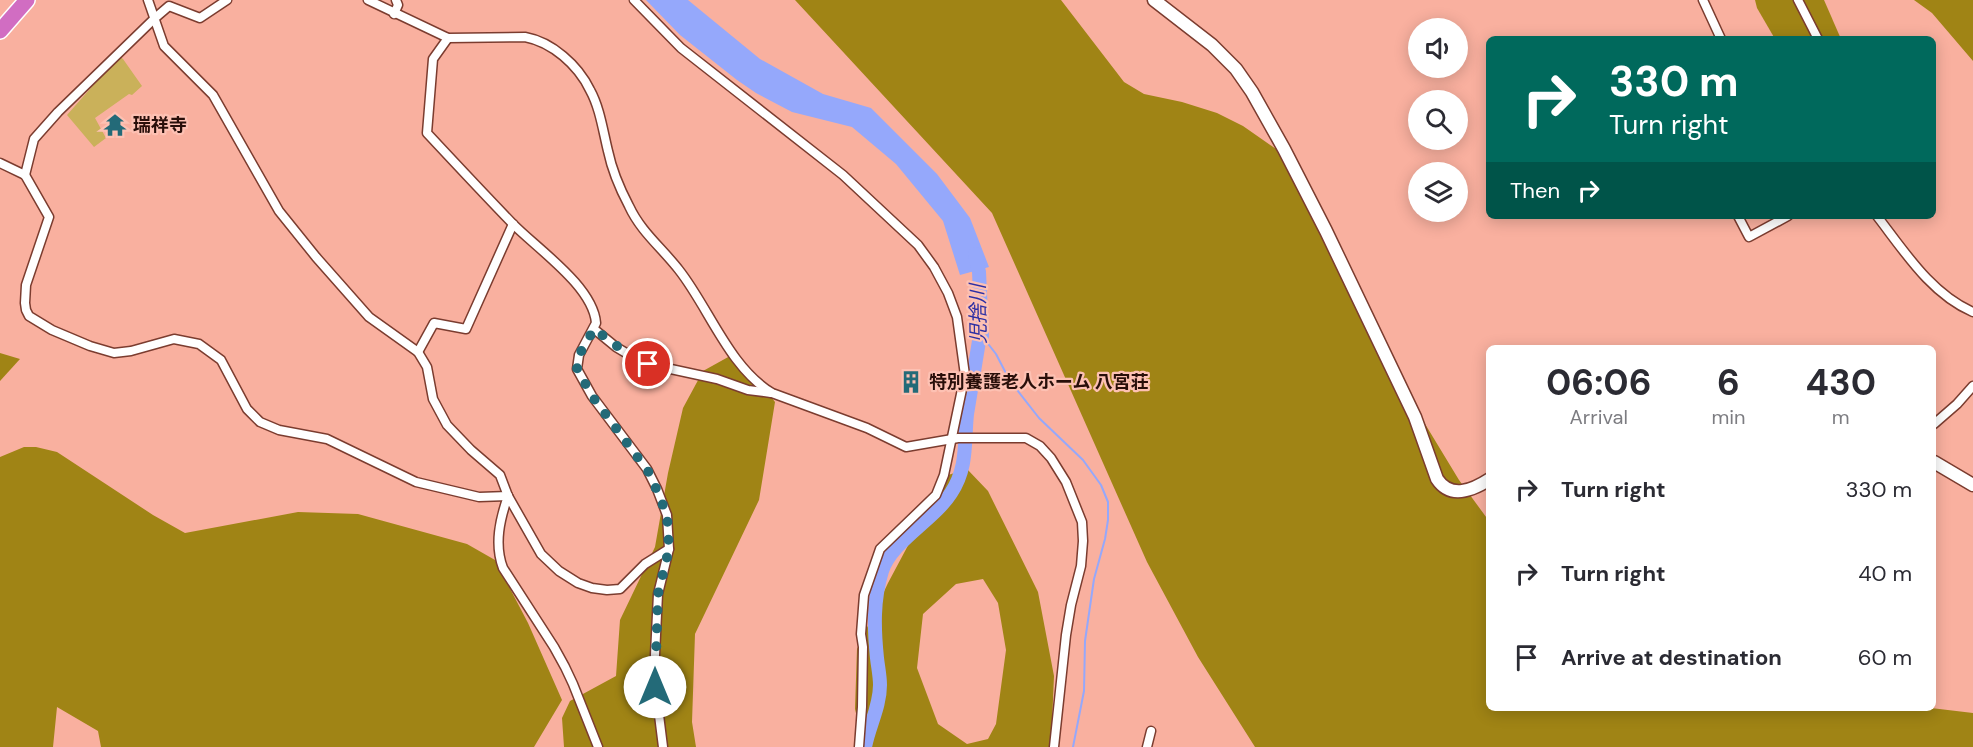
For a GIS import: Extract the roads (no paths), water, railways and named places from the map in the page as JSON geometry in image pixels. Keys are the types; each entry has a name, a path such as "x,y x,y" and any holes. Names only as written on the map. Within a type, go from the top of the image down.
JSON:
{"highway":[{"path":"0,31 27,0"}],"street":[{"path":"148,0 164,46 213,95 279,211 369,317 418,352 428,367 433,399 447,425 500,475 508,496 541,554 559,571 586,586 607,590 620,589 645,564 669,549"},
{"path":"25,175 34,139 58,112 155,18 170,6 200,18 227,0"},
{"path":"368,0 448,39 517,36 533,39 560,53 590,88 608,154 636,219 651,240 678,268 726,344 755,380 772,393"},
{"path":"394,14 398,5 396,0"},
{"path":"634,0 681,48 843,175 909,236 927,255 948,293 960,325 965,375 955,439 944,475 936,495 880,549 864,595 859,747"},
{"path":"1154,0 1224,57 1236,69 1252,92 1326,231 1415,417 1437,479 1444,488 1456,490 1475,488 1486,481"},
{"path":"1703,0 1721,36"},
{"path":"1798,0 1816,36"},
{"path":"448,39 433,59 427,133 513,224 568,273 594,313 596,323 579,355 577,369 592,396 650,474 667,515 669,549 658,594 655,660 655,687 663,747"},
{"path":"0,163 25,175 49,217 24,297 26,310 35,321 61,334 114,353 174,339 200,344 221,360 247,409 260,422 279,430 327,439 416,482 479,497 508,496"},
{"path":"1740,219 1749,237 1782,219"},
{"path":"1879,219 1924,275 1956,304 1973,312"},
{"path":"418,352 434,323 466,329 513,224"},
{"path":"594,329 642,363 717,380 748,390 772,393 867,428 906,447 955,439 994,437 1026,438 1040,446 1051,458 1066,482 1082,522 1083,541 1081,566 1071,605 1054,747"},
{"path":"1936,422 1973,386"},
{"path":"1936,463 1973,485"},
{"path":"508,496 498,538 503,568 554,647 569,676 598,747"},
{"path":"1147,747 1151,731"}],"water":[{"path":"646,0 688,0 760,59 823,94 871,108 937,174 970,218 989,267 960,275 943,221 896,164 852,127 792,112 756,93 680,35"}],"waterway":[{"name":"児捨川","path":"865,747 880,693 875,614 882,571 894,550 944,503 956,483 963,464 967,414 979,341 982,336 979,272 975,254"},
{"path":"982,336 996,354 1010,381 1039,418 1083,460 1101,485 1108,502 1105,539 1094,579 1085,641 1084,691 1073,747"}],"place":[{"name":"瑞祥寺","path":"115,125"},
{"name":"特別養護老人ホーム 八宮荘","path":"911,382"}]}
